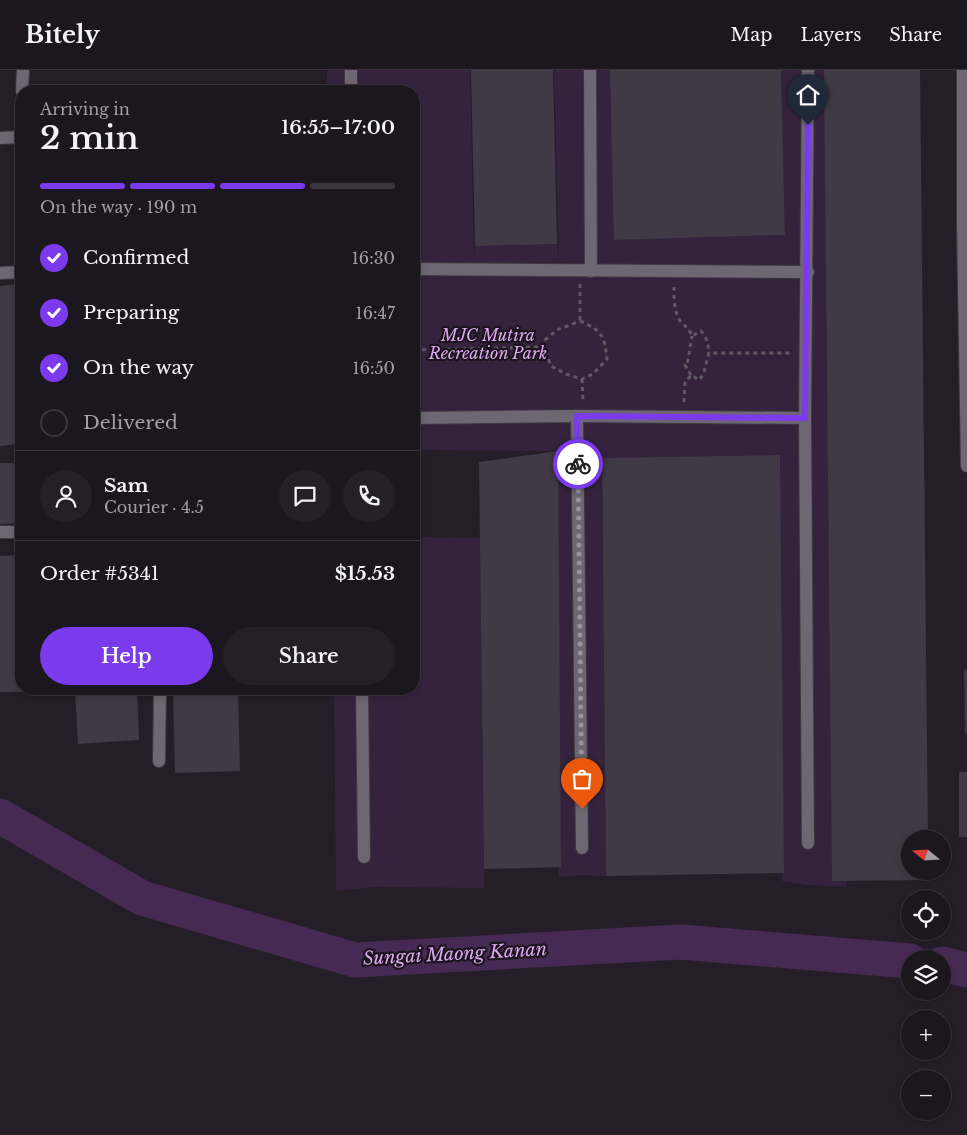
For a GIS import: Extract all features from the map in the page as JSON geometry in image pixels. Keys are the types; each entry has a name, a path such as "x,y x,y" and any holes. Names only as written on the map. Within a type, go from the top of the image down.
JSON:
{"street":[{"path":"22,85 23,70"},
{"path":"351,70 351,85"},
{"path":"586,270 590,70"},
{"path":"808,70 808,272 805,418 808,843"},
{"path":"963,70 967,466"},
{"path":"0,138 15,138"},
{"path":"420,270 808,272"},
{"path":"0,273 15,272"},
{"path":"420,418 580,416 805,418"},
{"path":"580,416 582,848"},
{"path":"0,532 15,532"},
{"path":"159,761 160,695"},
{"path":"362,695 364,857"}],"path":[{"path":"580,321 586,270"},
{"path":"674,271 674,298 677,314 682,323 688,327 692,336 687,365 685,365 691,375 699,380 704,375 709,353 708,344 701,331 692,336"},
{"path":"580,321 600,331 605,343 607,359 593,374 582,379 566,374 551,366 544,347 545,340 557,330 580,321"},
{"path":"420,350 544,347"},
{"path":"709,353 806,353"},
{"path":"685,417 685,383 691,375"},
{"path":"580,416 582,379"}],"green space":[{"name":"MJC Mutira Recreation Park","path":"327,70 470,70 474,260 475,246 557,244 559,263 554,70 613,70 615,240 785,235 781,70 842,70 846,887 807,885 782,881 780,455 602,458 606,876 579,875 559,877 558,451 420,450 420,85 327,85"},
{"path":"420,537 480,538 484,888 375,887 336,891 334,695 420,695"}],"building":[{"path":"471,70 553,70 557,244 475,246"},
{"path":"610,70 781,70 785,235 614,240"},
{"path":"824,70 920,70 928,830 901,830 901,880 928,880 832,881"},
{"path":"15,285 15,445 0,446 0,286"},
{"path":"558,451 561,867 484,869 479,462"},
{"path":"780,455 784,873 606,876 602,458"},
{"path":"0,463 15,463 15,523 0,524"},
{"path":"15,555 15,692 0,692 0,556"},
{"path":"964,670 967,670 967,733 965,734"},
{"path":"75,695 137,695 139,740 78,744"},
{"path":"173,695 238,695 240,771 175,773"},
{"path":"959,772 967,772 967,837 959,837"}],"waterway":[{"name":"Sungai Maong Kanan","path":"0,816 142,898 355,960 681,942 901,960"},
{"name":"Sungai Maong Kanan","path":"951,966 967,970"}],"way so far":[{"path":"578,464 582,809"}],"route":[{"path":"578,464 577,416 805,418 808,272 808,125"}]}
